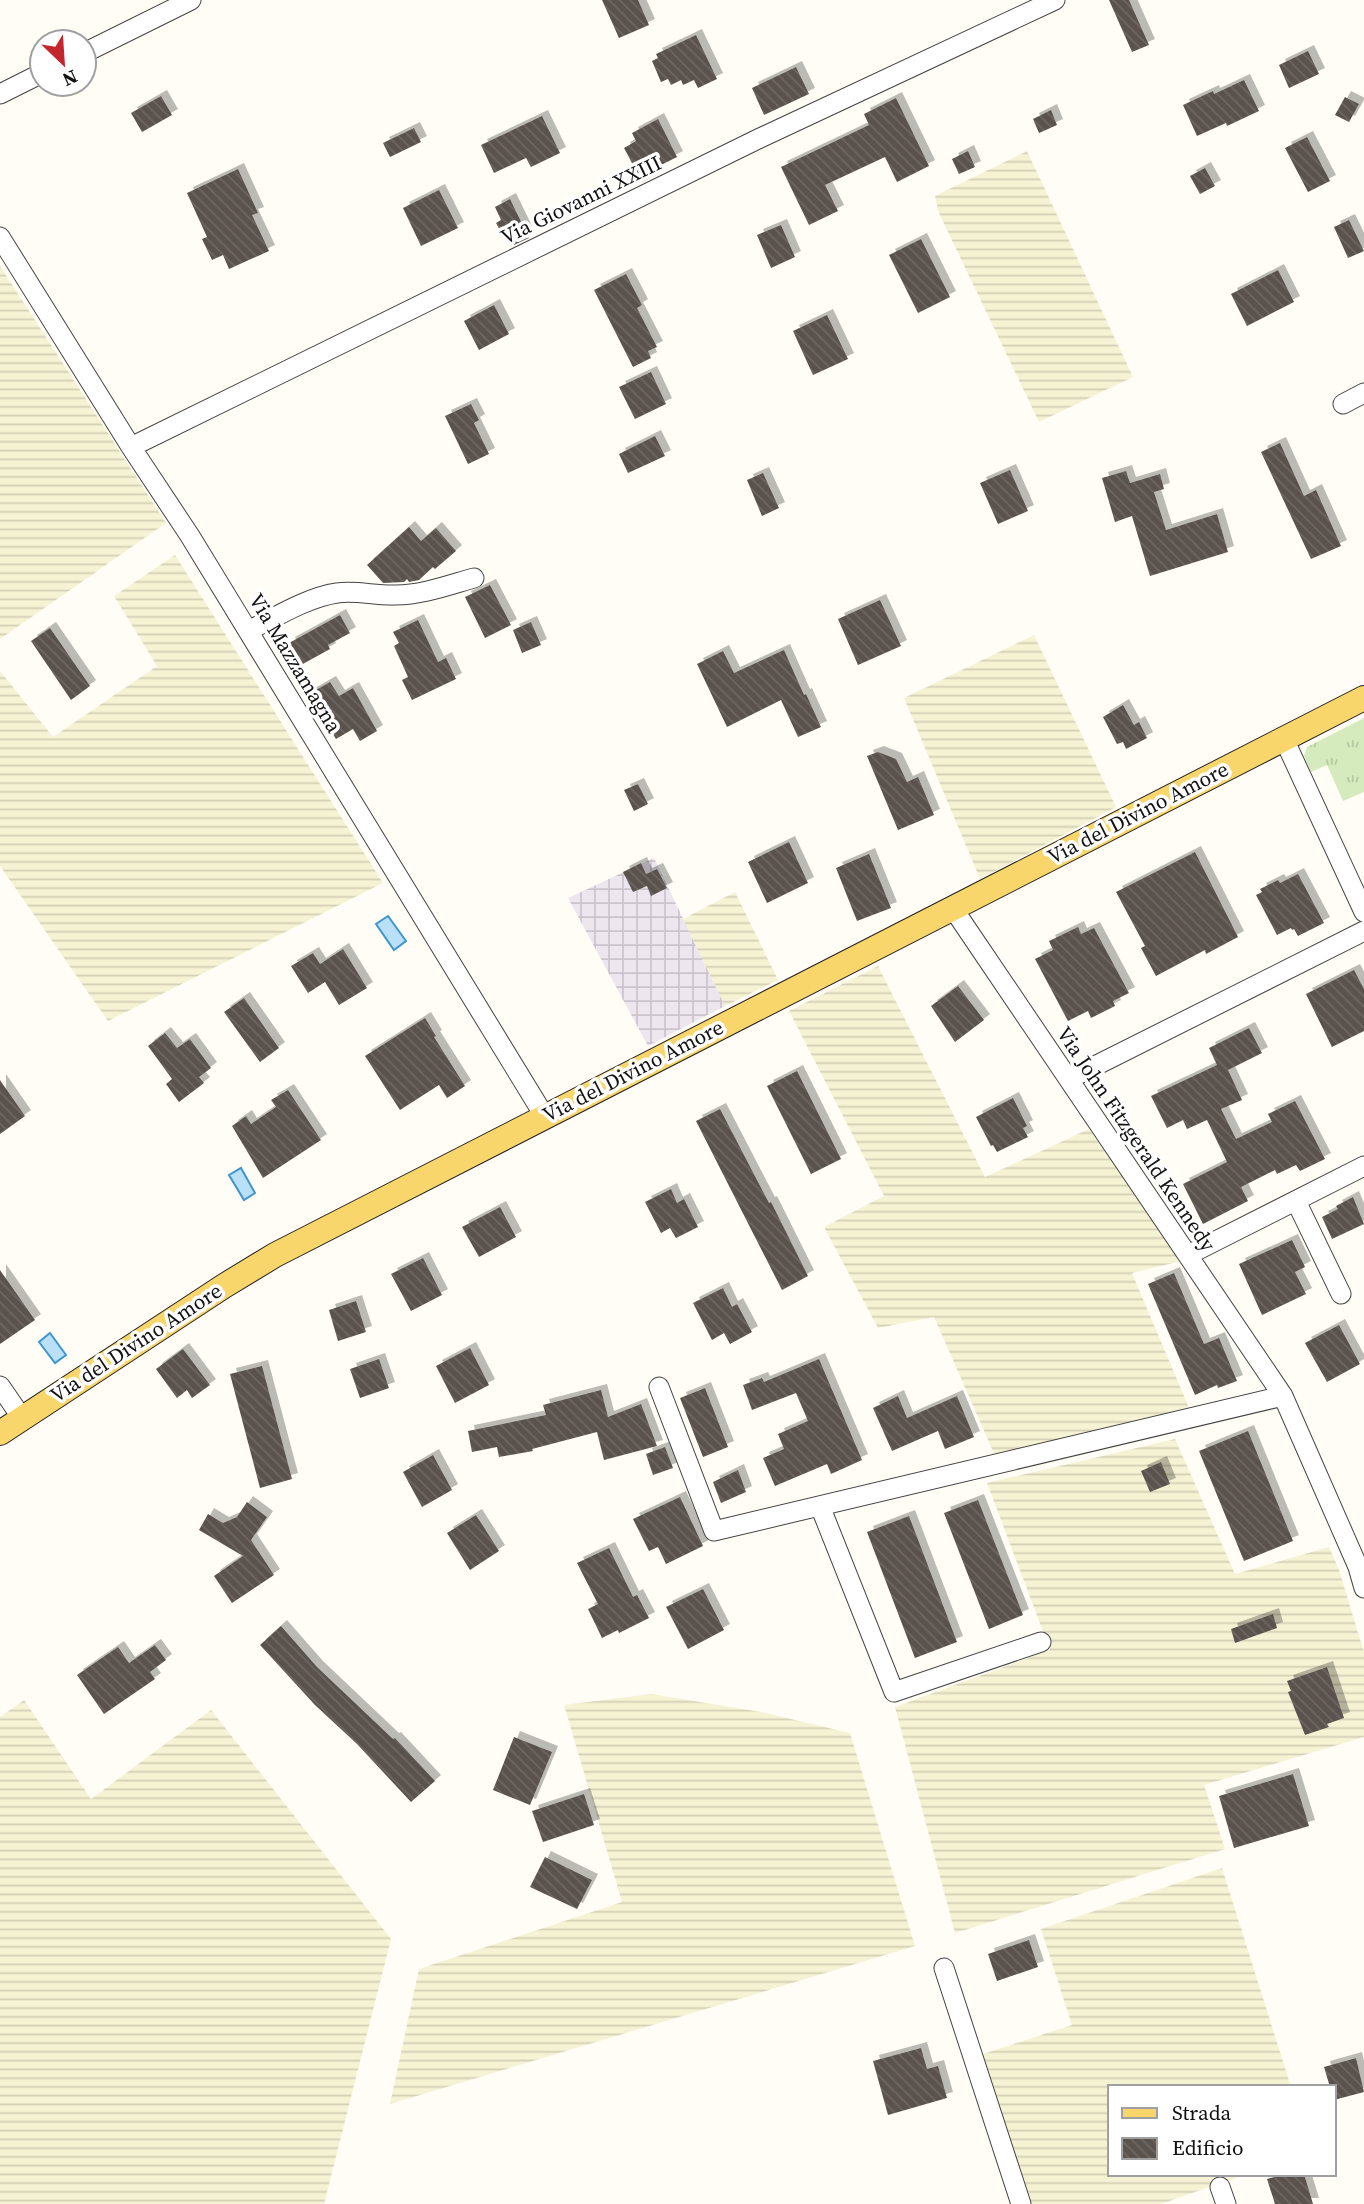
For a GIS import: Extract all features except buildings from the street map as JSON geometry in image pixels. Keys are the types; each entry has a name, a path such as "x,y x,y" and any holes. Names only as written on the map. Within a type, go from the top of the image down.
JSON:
{"main road":[{"name":"Via del Divino Amore","path":"0,1433 258,1265 1364,698"}],"street":[{"path":"98,46 191,0"},
{"name":"Via Giovanni XXIII","path":"131,447 758,139 1055,0"},
{"path":"0,94 28,80"},
{"name":"Via Mazzamagna","path":"0,237 190,536 545,1116"},
{"path":"1343,404 1364,394"},
{"path":"248,631 328,594 352,592 399,596 474,578"},
{"path":"1284,739 1364,912"},
{"name":"Via John Fitzgerald Kennedy","path":"952,907 1283,1396 1358,1567 1364,1588"},
{"path":"1069,1079 1364,931"},
{"path":"1188,1255 1364,1166"},
{"path":"1296,1201 1341,1293"},
{"path":"0,1386 22,1418"},
{"path":"659,1387 714,1531 1283,1396"},
{"path":"820,1506 894,1692 1041,1642"},
{"path":"944,1968 1021,2204"}],"shaded area":[{"path":"1027,151 1133,377 1039,422 938,211 935,196"},
{"path":"0,266 166,523 0,639"},
{"path":"175,555 383,883 108,1021 0,866 0,671 53,737 157,666 114,596"},
{"path":"1034,635 1116,807 980,879 904,698"},
{"path":"654,858 725,1006 648,1046 568,898"},
{"path":"735,892 778,980 725,1006 683,919"},
{"path":"878,966 985,1177 1089,1129 1180,1259 1132,1273 1189,1408 996,1458 934,1317 878,1328 824,1227 884,1196 789,1011"},
{"path":"1175,1439 1235,1574 1329,1547 1339,1570 1364,1652 1364,1737 1204,1785 1225,1849 955,1933 895,1707 1050,1650 987,1483"},
{"path":"651,1694 761,1712 850,1733 915,1946 390,2104 419,1969 622,1902 564,1705"},
{"path":"24,1700 91,1799 211,1710 391,1939 324,2204 0,2204 0,1717"},
{"path":"1222,1868 1290,2085 1108,2085 1108,2176 1240,2176 1161,2204 1023,2204 977,2056 1072,2025 1041,1929"}],"green space":[{"path":"1364,718 1364,792 1343,801 1327,765 1311,772 1304,756 1307,747"}],"water":[{"path":"388,916 406,941 394,950 376,924"},
{"path":"241,1168 255,1193 244,1200 229,1175"},
{"path":"50,1333 66,1355 55,1363 39,1342"}]}
